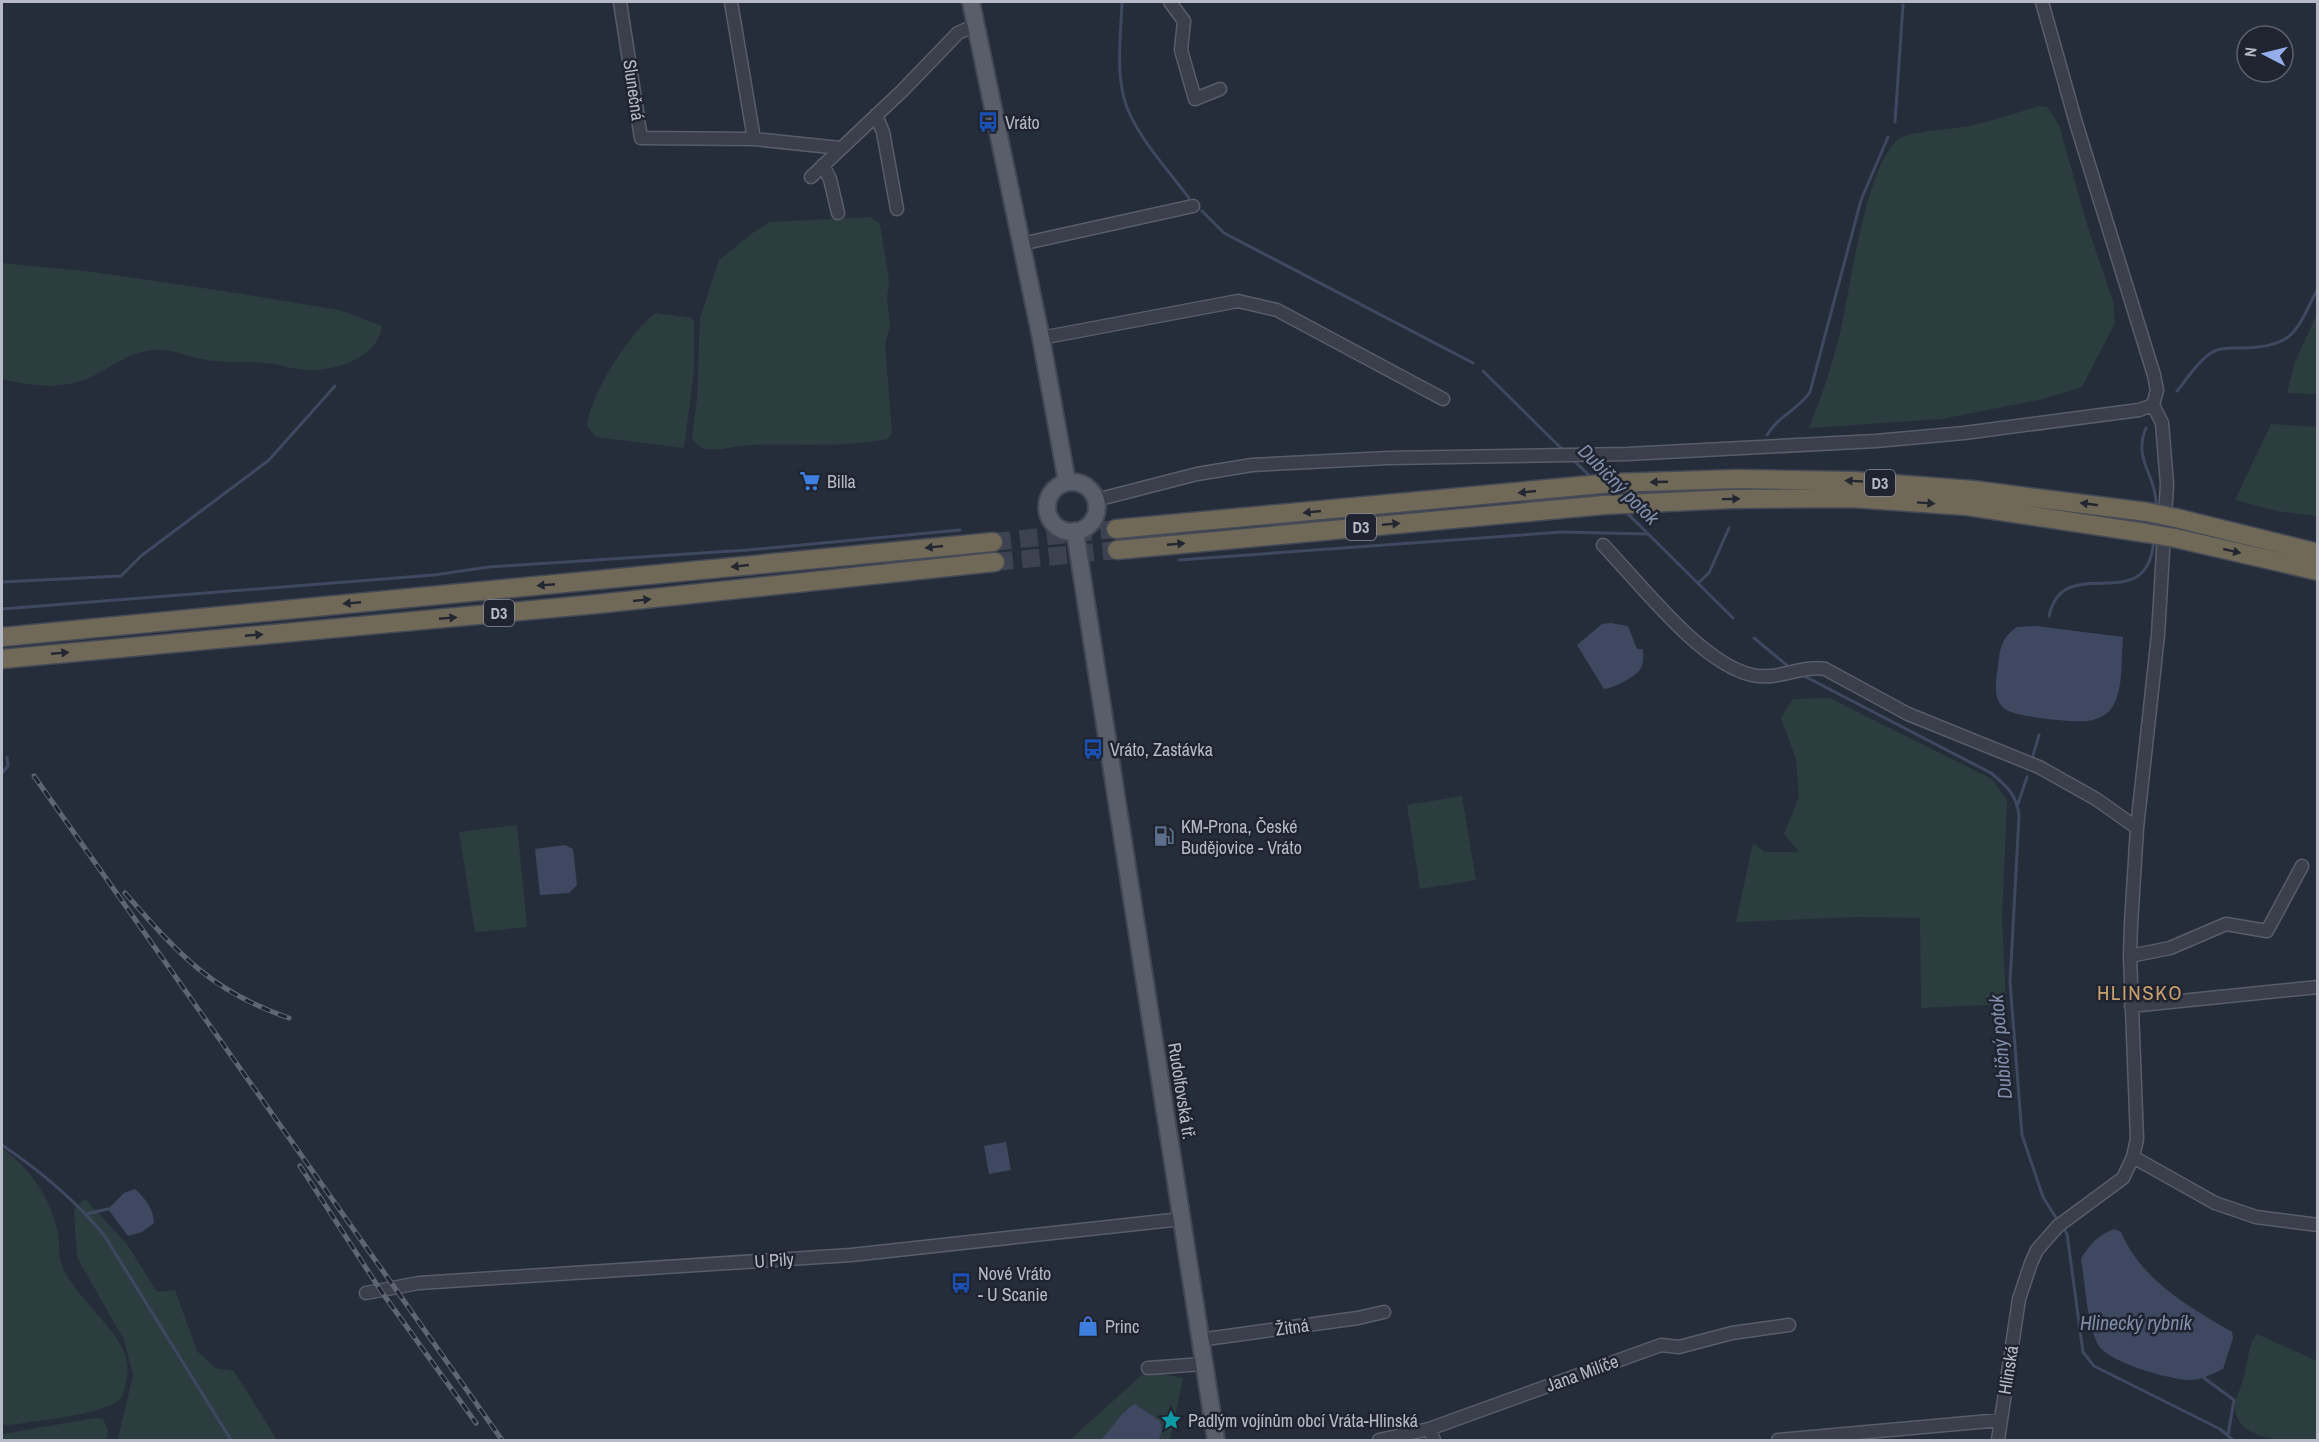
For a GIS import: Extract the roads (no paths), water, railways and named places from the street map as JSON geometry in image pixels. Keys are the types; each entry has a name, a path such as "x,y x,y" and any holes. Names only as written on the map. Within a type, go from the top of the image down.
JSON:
{"highway":[{"name":"D3","path":"1116,529 1611,483 1737,480 1853,481 1972,490 2147,512 2318,553"},
{"name":"D3","path":"1118,550 1631,502 1851,498 1967,506 2146,533 2318,571"},
{"name":"D3","path":"2,637 993,542"},
{"name":"D3","path":"2,658 597,604 995,562"}],"main road":[{"path":"971,2 1041,338 1067,482"},
{"path":"1067,482 1088,487 1096,500 1095,516 1090,524 1075,531 1059,528 1048,515 1048,498 1059,485 1067,482"},
{"name":"Rudolfovská tř.","path":"1075,531 1216,1440"}],"street":[{"name":"Slunečná","path":"620,2 641,138 754,139 840,148"},
{"path":"731,2 754,139"},
{"path":"1170,2 1184,21 1181,50 1195,99 1220,89"},
{"path":"2042,2 2079,134 2154,375 2157,390 2153,405 2162,423 2167,484 2156,652 2137,828 2130,956 2137,1139 2133,1157 2215,1203 2256,1216 2318,1225"},
{"path":"811,177 824,168 840,148 958,33 976,25"},
{"path":"876,115 883,132 897,209"},
{"path":"824,168 838,213"},
{"path":"1021,244 1193,206"},
{"path":"1041,338 1238,301 1277,310 1443,399"},
{"path":"1096,500 1197,474 1252,465 1388,458 1588,455 1876,441 1964,433 2139,410 2153,405"},
{"path":"1603,545 1686,633 1728,667 1753,676 1784,675 1813,667 1825,669 1908,714 2039,767 2096,799 2137,828"},
{"path":"2130,956 2170,948 2226,924 2267,931 2302,866"},
{"path":"2131,1006 2318,987"},
{"name":"Hlinská","path":"1998,1440 2019,1299 2037,1250 2061,1224 2123,1178 2133,1157"},
{"name":"U Pily","path":"366,1293 419,1283 904,1250 1182,1219"},
{"name":"Žitná","path":"1199,1340 1358,1318 1384,1312"},
{"name":"Jana Milíče","path":"1379,1440 1432,1435 1661,1345 1679,1347 1732,1333 1789,1325"},
{"path":"1148,1368 1203,1364"},
{"path":"1778,1440 2001,1420"}],"water":[{"path":"1602,624 1628,626 1637,649 1643,649 1643,661 1642,666 1630,678 1604,689 1577,645"},
{"path":"2036,626 2123,637 2118,694 2106,714 2087,721 2058,720 2020,715 2001,705 1998,700 1996,683 2002,644 2017,627"},
{"path":"565,845 573,849 577,885 569,893 540,895 535,849"},
{"path":"1006,1142 1011,1170 989,1174 984,1146"},
{"path":"135,1189 148,1204 154,1223 142,1232 128,1236 108,1209 124,1193"},
{"name":"Hlinecký rybník","path":"2114,1229 2121,1232 2141,1265 2168,1291 2232,1332 2233,1338 2223,1369 2206,1377 2179,1379 2126,1364 2099,1346 2089,1316 2081,1259 2094,1241"},
{"path":"1135,1404 1160,1421 1162,1429 1159,1440 1101,1440 1121,1416"}],"waterway":[{"name":"Dubičný potok","path":"1122,2 1120,74 1128,111 1152,150 1189,198"},
{"path":"1895,122 1903,5"},
{"path":"1767,435 1810,392 1861,200 1888,137"},
{"name":"Dubičný potok","path":"1202,211 1224,233 1473,363"},
{"path":"2177,391 2201,361 2215,351 2226,348 2260,347 2284,340 2298,326 2318,288"},
{"name":"Dubičný potok","path":"1483,371 1565,452"},
{"path":"2,582 121,576 141,556 269,460 335,386"},
{"path":"2146,428 2142,450 2156,497 2156,509"},
{"name":"Dubičný potok","path":"1572,459 1591,477"},
{"name":"Dubičný potok","path":"1625,511 1733,618"},
{"path":"1698,583 1709,573 1729,528"},
{"path":"2,609 434,575 489,567 748,550 960,530"},
{"path":"1179,560 1562,532 1648,534"},
{"path":"2049,616 2058,597 2071,587 2122,582 2137,576 2148,563 2154,539"},
{"name":"Dubičný potok","path":"1754,638 1789,667"},
{"name":"Dubičný potok","path":"1806,677 1991,773 2006,787 2016,802 2019,816 2010,982 2022,1135 2043,1197 2058,1221"},
{"path":"2032,759 2039,735"},
{"path":"2,773 8,766 7,757"},
{"path":"2018,804 2027,777"},
{"path":"2,1145 56,1186 104,1235 231,1440"},
{"path":"86,1214 108,1209"},
{"name":"Dubičný potok","path":"2062,1226 2067,1234 2083,1352 2094,1366 2220,1429 2233,1440"},
{"path":"2204,1378 2234,1400 2228,1435"}],"tunnel":[{"path":"993,542 1116,529"},
{"path":"995,562 1117,550"}],"railway":[{"path":"34,776 502,1440"},
{"path":"125,893 179,952 197,968 237,996 289,1018"},
{"path":"300,1166 381,1291 476,1423"}],"place":[{"name":"Vráto","path":"988,122"},
{"name":"Billa","path":"810,481"},
{"name":"Vráto, Zastávka","path":"1093,749"},
{"name":"KM-Prona, České Budějovice - Vráto","path":"1164,836"},
{"name":"Nové Vráto - U Scanie","path":"961,1283"},
{"name":"Princ","path":"1088,1326"},
{"name":"Padlým vojínům obcí Vráta-Hlinská","path":"1171,1420"}],"district":[{"name":"HLINSKO","path":"2140,992"}]}
